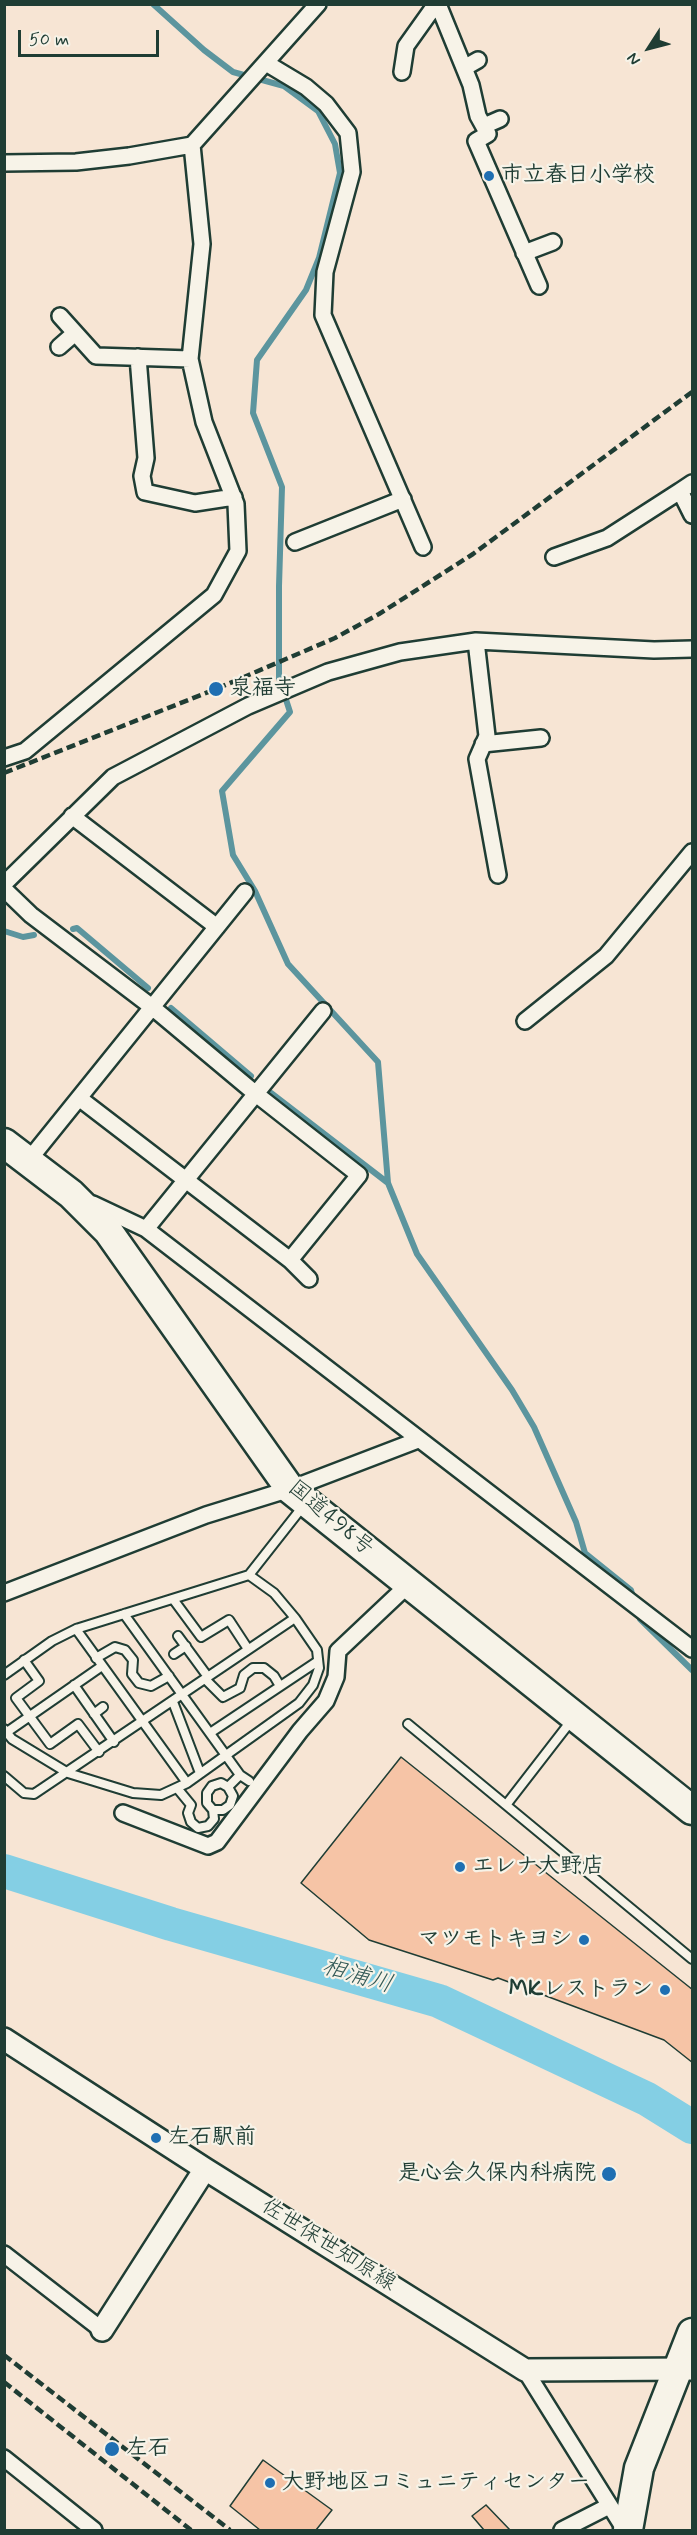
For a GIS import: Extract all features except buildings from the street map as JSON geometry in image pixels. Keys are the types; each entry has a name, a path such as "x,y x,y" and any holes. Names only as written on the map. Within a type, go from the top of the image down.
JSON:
{"highway":[{"name":"国道498号","path":"4,1143 71,1194 108,1231 298,1496 693,1810"},
{"path":"626,2530 639,2469 685,2369 693,2333"}],"main road":[{"name":"佐世保世知原線","path":"4,2039 205,2169 525,2370"},
{"path":"102,2330 205,2169"},
{"path":"525,2370 685,2369"}],"street":[{"path":"4,163 76,162 192,145 318,4"},
{"path":"437,4 471,85 478,116 488,134 476,141 539,286"},
{"path":"402,72 406,46 437,4"},
{"path":"464,68 478,60"},
{"path":"264,65 306,87 320,98 348,133 352,172 325,272 323,315 423,547"},
{"path":"484,126 500,119"},
{"path":"4,759 25,750 214,595 238,551 236,504 204,422 190,359 202,244 192,145"},
{"path":"524,253 553,242"},
{"path":"60,316 96,356 190,359"},
{"path":"59,347 75,333"},
{"path":"138,357 146,458 142,476 145,492 195,502 234,497"},
{"path":"554,557 607,538 686,487 693,515"},
{"path":"295,542 403,499"},
{"path":"476,641 487,736 477,759 498,875"},
{"path":"4,884 113,777 181,740 328,672 400,652 476,641 654,650 693,649"},
{"path":"483,744 541,738"},
{"path":"72,816 217,927"},
{"path":"525,1021 606,956 693,852"},
{"path":"4,889 31,915 152,1007 256,1094 359,1175 290,1260"},
{"path":"28,1161 245,892"},
{"path":"146,1229 323,1011"},
{"path":"79,1098 290,1260 309,1279"},
{"path":"71,1194 146,1229 693,1649"},
{"path":"4,1593 206,1515 298,1496 418,1440"},
{"path":"123,1813 208,1846 217,1842 300,1731 326,1701 336,1677 338,1651 409,1584"},
{"path":"4,2254 102,2330"},
{"path":"525,2370 626,2530"},
{"path":"4,2458 94,2530"},
{"path":"562,2530 609,2506"}],"lane":[{"path":"4,1675 52,1641 76,1629 249,1575 298,1496"},
{"path":"102,1665 6,1731 12,1739 68,1773 133,1793 161,1795 187,1783 299,1704 313,1685 319,1668 317,1650 295,1618 274,1593 249,1575"},
{"path":"173,1599 201,1637 229,1620 248,1649"},
{"path":"124,1614 240,1775 249,1781"},
{"path":"4,1776 24,1793 34,1794 295,1618"},
{"path":"76,1629 187,1783"},
{"path":"178,1636 206,1678 223,1698 240,1688 244,1675 253,1668 264,1668 274,1676 280,1686"},
{"path":"174,1654 186,1646"},
{"path":"96,1658 115,1647 125,1650 133,1660 132,1674 139,1683 151,1686 169,1676"},
{"path":"24,1660 39,1681 16,1698 50,1743 78,1724 99,1752"},
{"path":"210,1733 318,1661"},
{"path":"74,1685 114,1742"},
{"path":"172,1702 200,1773"},
{"path":"94,1714 103,1707"},
{"path":"506,1805 575,1716"},
{"path":"408,1724 693,1959"},
{"path":"228,1787 240,1775"},
{"path":"191,1805 188,1813 191,1822 198,1828 208,1826 214,1819 210,1806 207,1793 212,1786 221,1784 228,1787 233,1796 230,1805 223,1810 210,1806 201,1802 191,1805"},
{"path":"177,1788 191,1805"}],"waterway":[{"path":"153,4 204,50 233,72 284,86 318,111 335,144 340,173 319,258 306,290 257,360 253,413 282,487 279,678 290,712 222,791 233,855 255,891 288,964 378,1062 388,1183 417,1254 512,1390 534,1427 576,1522 585,1553 631,1590 634,1600"},
{"path":"73,929 77,928 148,988"},
{"path":"4,931 23,937 34,935"},
{"path":"171,1008 251,1076"},
{"path":"271,1093 388,1183"},
{"path":"638,1613 640,1619 692,1670"},
{"name":"相浦川","path":"4,1871 171,1924 439,2001 647,2099 692,2127"}],"railway":[{"path":"4,773 216,689 335,638 379,614 473,554 692,392"},
{"path":"4,2355 230,2530"},
{"path":"4,2382 191,2530"}],"place":[{"name":"市立春日小学校","path":"489,176"},
{"name":"泉福寺","path":"216,689"},
{"name":"エレナ大野店","path":"460,1867"},
{"name":"マツモトキヨシ","path":"584,1940"},
{"name":"MKレストラン","path":"665,1990"},
{"name":"左石駅前","path":"156,2138"},
{"name":"是心会久保内科病院","path":"609,2174"},
{"name":"左石","path":"112,2449"},
{"name":"大野地区コミュニティセンター","path":"270,2483"}]}
